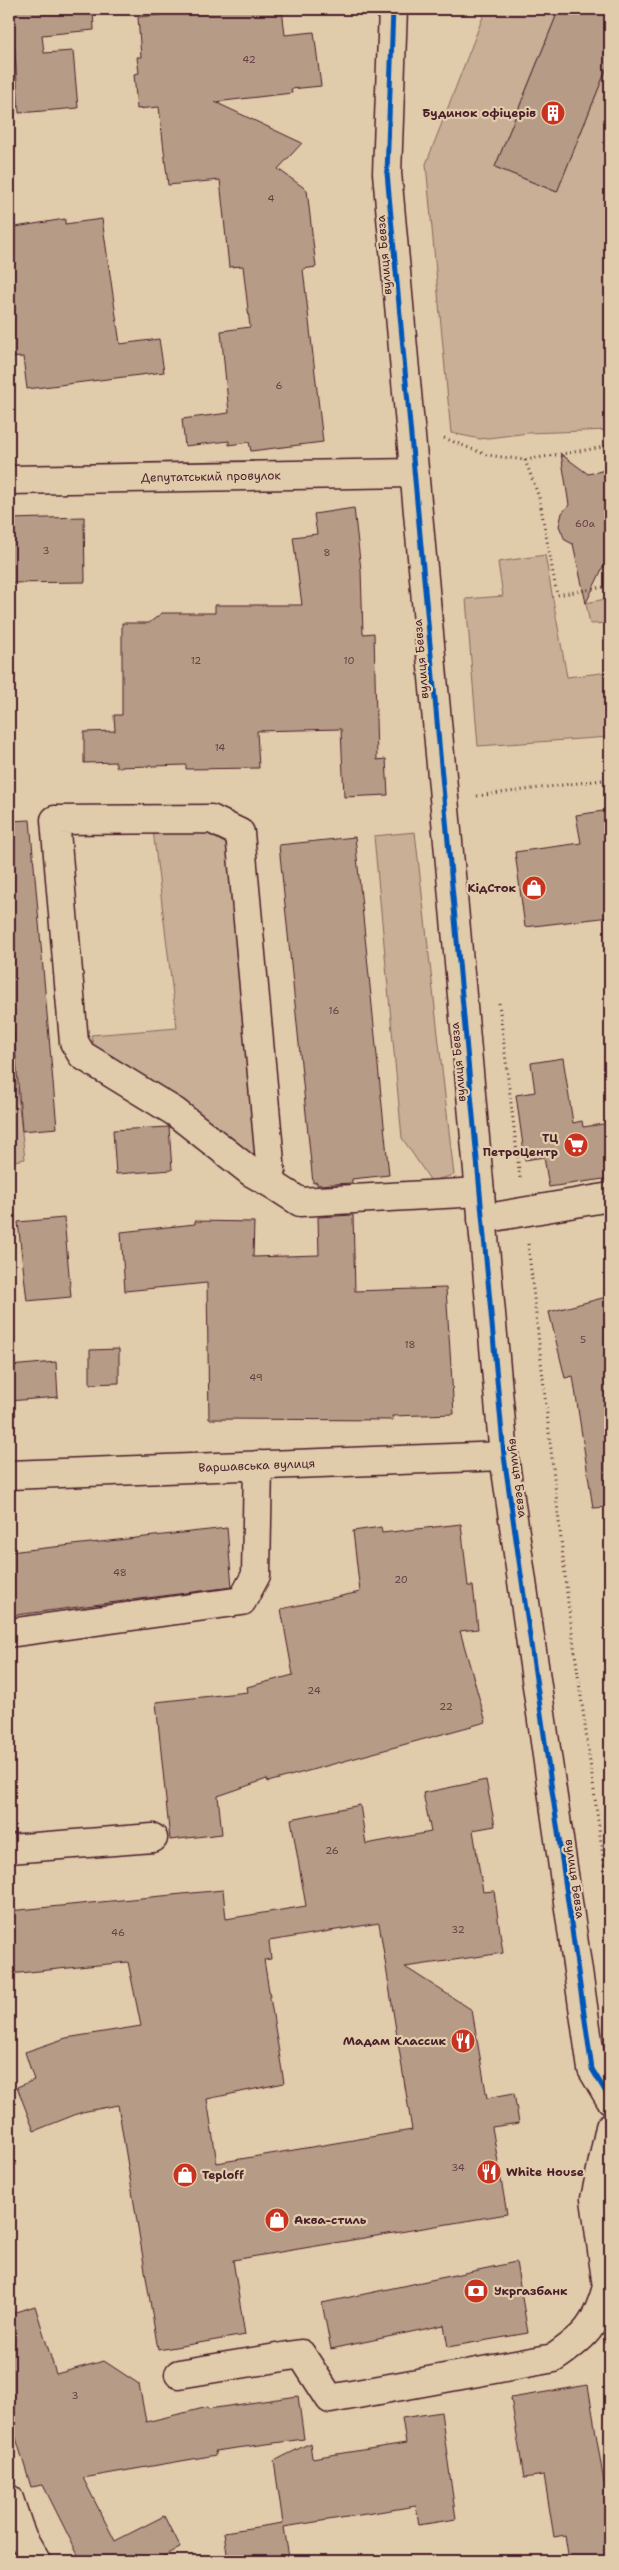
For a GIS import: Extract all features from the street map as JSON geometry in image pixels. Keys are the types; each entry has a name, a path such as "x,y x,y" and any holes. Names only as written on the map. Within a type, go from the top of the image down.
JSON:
{"street":[{"name":"вулиця Бевза","path":"394,11 386,173 504,1456 592,2069 610,2099"},
{"name":"Депутатський провулок","path":"9,480 414,473"},
{"path":"272,1184 240,834 211,820 55,820 74,1042 82,1055 175,1112 251,1172 300,1202 480,1192"},
{"path":"482,1219 610,1197"},
{"name":"Варшавська вулиця","path":"9,1475 504,1456"},
{"path":"9,1633 242,1601 256,1575 258,1465"},
{"path":"9,1849 153,1838"},
{"path":"179,2374 301,2354 330,2399 554,2358 582,2339 600,2313 608,2287 595,2199 610,2127"},
{"path":"9,2499 21,2535 36,2561"}],"path":[{"path":"409,424 487,455 525,460 610,446"},
{"path":"525,460 539,497 557,595 610,586"},
{"path":"444,801 610,778"},
{"path":"476,796 478,806"},
{"path":"498,995 568,1602 605,1871 610,1895"}],"shaded area":[{"path":"486,9 559,9 495,167 557,192 610,60 610,430 528,433 480,439 451,433 426,164"},
{"path":"545,555 567,677 610,672 610,737 478,746 466,599 503,596 498,562"},
{"path":"610,598 610,623 590,624 586,603"},
{"path":"153,830 203,831 228,845 259,1159 247,1157 173,1095 94,1049 91,1035 177,1028"},
{"path":"415,832 454,1175 431,1181 402,1138 374,836"},
{"path":"9,1020 25,1159 9,1162"}],"building":[{"path":"9,9 93,9 94,30 42,35 44,53 73,51 78,108 19,113 14,38 9,38"},
{"path":"193,9 282,9 285,35 314,32 321,86 291,89 292,93 215,102 302,143 278,169 307,190 316,267 303,269 323,442 251,451 249,442 229,445 229,441 185,446 182,419 229,413 221,331 250,327 243,266 229,267 220,180 168,185 159,107 137,109 134,74 139,73 137,57 141,57 138,17 193,12"},
{"name":"Будинок офіцерів","path":"559,9 610,9 610,60 557,192 495,167"},
{"path":"65,219 65,224 102,219 120,344 159,339 164,372 27,389 23,357 9,358 9,228"},
{"path":"561,454 588,474 610,469 610,566 603,567 586,603 573,544 565,540 559,526 562,513 569,505"},
{"path":"354,508 361,570 363,634 374,633 377,760 386,759 388,795 344,797 341,729 257,731 259,768 186,769 186,765 116,767 116,762 84,763 84,732 115,731 114,715 122,715 122,623 149,623 162,613 215,613 215,605 302,605 293,537 317,534 314,514"},
{"path":"84,517 85,582 9,583 9,519"},
{"path":"610,810 610,917 525,927 515,852 581,843 576,815"},
{"path":"30,820 57,1128 22,1131 9,973 9,821"},
{"path":"355,837 389,1175 352,1179 352,1183 317,1185 317,1182 313,1183 279,845"},
{"path":"563,1058 573,1123 582,1121 583,1127 610,1123 610,1178 549,1187 544,1157 525,1160 516,1095 535,1092 531,1063"},
{"path":"169,1127 172,1170 116,1174 113,1130"},
{"path":"353,1215 355,1291 446,1288 454,1414 392,1416 393,1420 209,1419 207,1283 125,1291 121,1232 195,1224 195,1221 254,1222 253,1257 319,1255 318,1217"},
{"path":"64,1218 71,1297 27,1301 18,1222"},
{"path":"610,1296 610,1507 593,1508 573,1376 565,1378 549,1312"},
{"path":"119,1349 119,1383 90,1384 90,1350"},
{"path":"56,1362 58,1397 9,1401 9,1366"},
{"path":"461,1524 468,1586 473,1586 478,1629 460,1631 486,1722 268,1782 267,1779 218,1796 222,1834 170,1840 156,1702 248,1692 247,1687 293,1675 281,1609 360,1592 353,1531 381,1527 382,1533"},
{"path":"227,1528 232,1587 9,1616 9,1552"},
{"path":"486,1780 495,1826 473,1830 483,1892 494,1891 503,1953 405,1967 472,2010 487,2098 514,2093 519,2123 492,2127 507,2214 233,2260 245,2335 158,2350 118,2105 82,2112 34,2131 17,2087 34,2080 25,2052 66,2038 141,2026 128,1962 9,1974 9,1911 223,1890 226,1919 306,1906 291,1819 360,1805 366,1844 431,1832 423,1793","holes":["379,1923 412,2130 217,2163 207,2099 284,2083 264,1960 271,1959 269,1941"]},
{"path":"516,2262 528,2333 448,2347 444,2325 331,2349 322,2303"},
{"path":"35,2306 56,2374 104,2361 139,2384 146,2422 208,2407 208,2409 298,2396 304,2439 215,2451 216,2455 83,2478 115,2541 164,2516 180,2548 154,2561 75,2561 80,2559 43,2485 31,2487 9,2415 9,2314"},
{"path":"588,2385 607,2501 610,2501 610,2561 569,2561 565,2535 554,2537 544,2475 524,2478 511,2398"},
{"path":"441,2412 456,2519 419,2525 416,2506 284,2527 289,2558 267,2561 228,2561 224,2532 283,2523 274,2461 310,2443 312,2458 406,2443 402,2418"}],"cycle path":[{"path":"393,9 387,173 504,1456 592,2069 610,2099"}],"place":[{"name":"Будинок офіцерів","path":"553,113"},
{"name":"КідСток","path":"534,888"},
{"name":"ТЦ ПетроЦентр","path":"576,1145"},
{"name":"Мадам Классик","path":"463,2041"},
{"name":"White House","path":"489,2172"},
{"name":"Teploff","path":"185,2175"},
{"name":"Аква-стиль","path":"277,2220"},
{"name":"Укргазбанк","path":"476,2291"}]}
